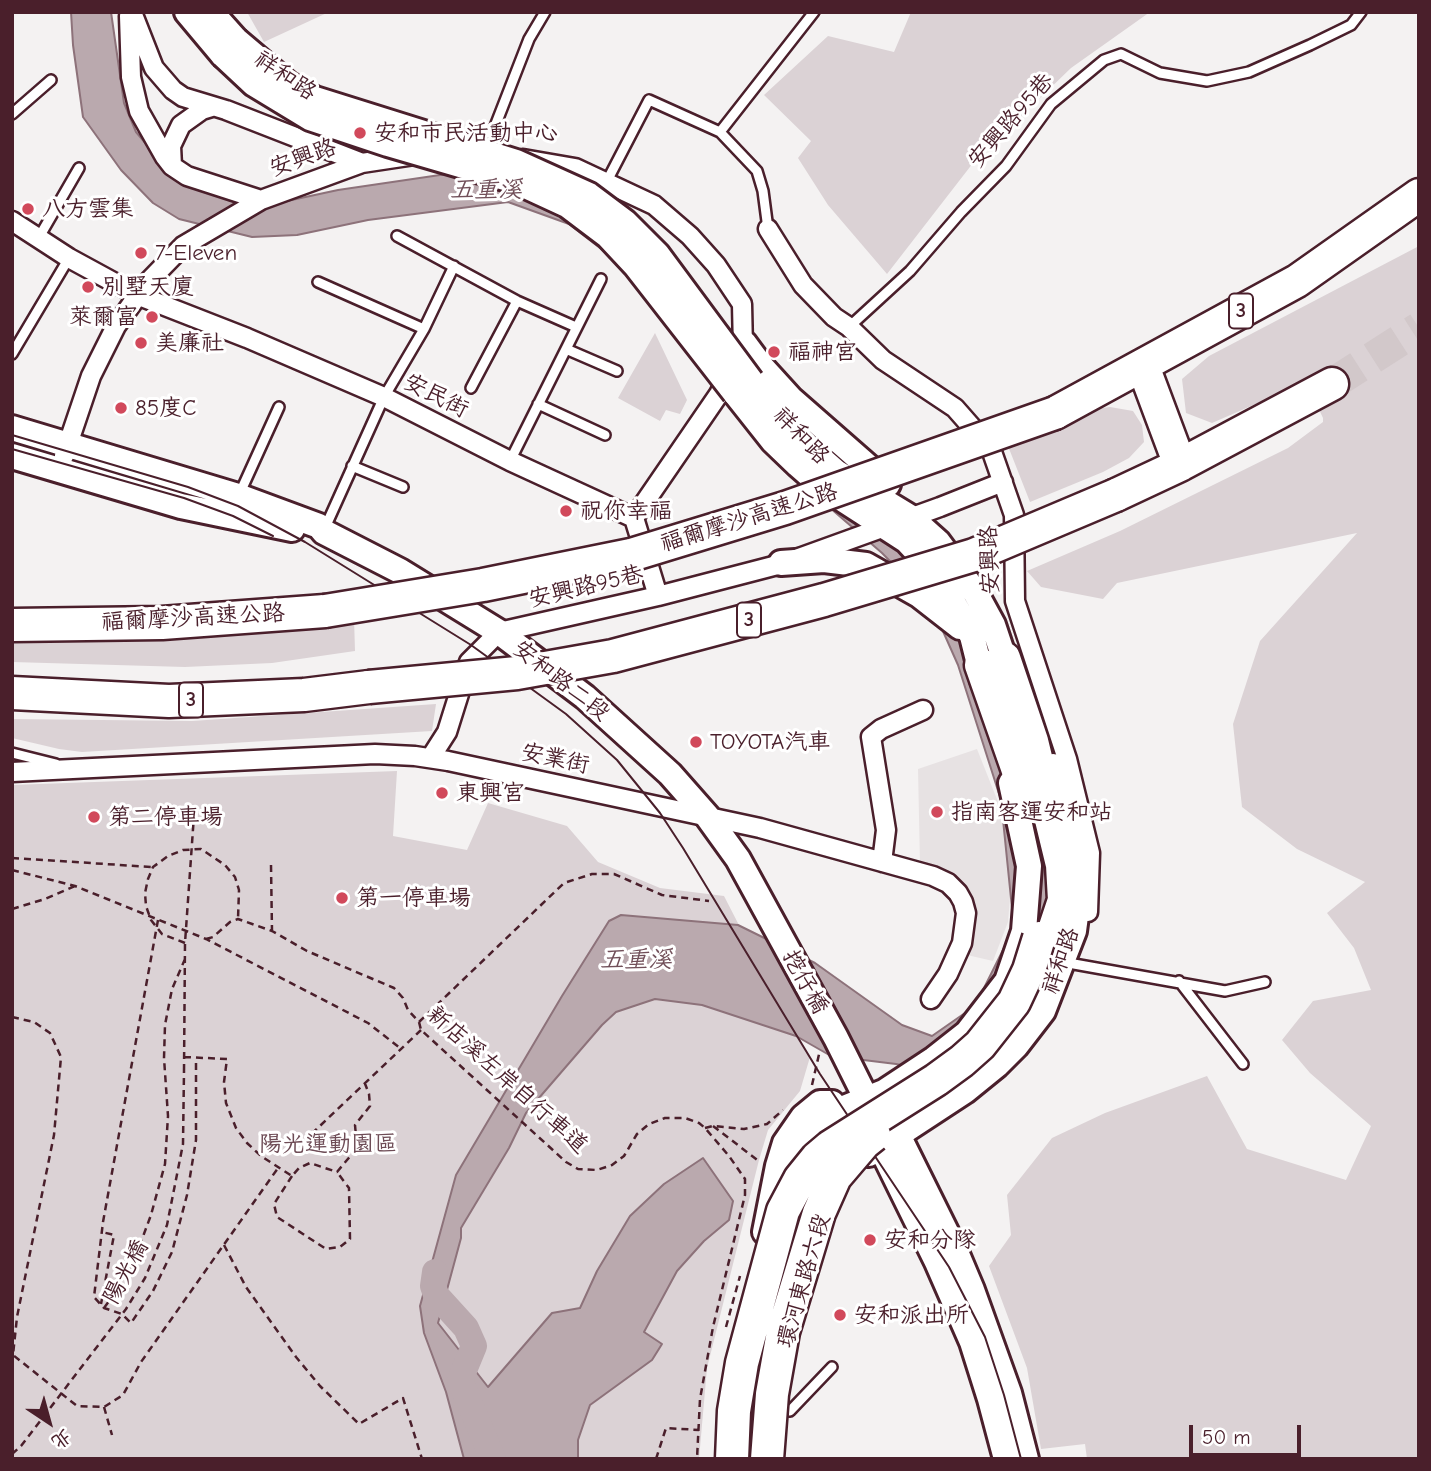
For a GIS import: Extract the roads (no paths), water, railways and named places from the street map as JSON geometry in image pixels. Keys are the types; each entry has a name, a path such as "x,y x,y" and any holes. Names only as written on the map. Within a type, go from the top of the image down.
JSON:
{"highway":[{"name":"福爾摩沙高速公路","path":"12,625 162,623 325,611 483,585 631,555 785,508 1055,413 1297,281 1419,195"},
{"path":"1143,366 1180,465"},
{"name":"3","path":"12,693 190,701 304,695 517,673 614,656 824,600 974,555 1180,465 1332,384"},
{"path":"769,1459 772,1394 783,1332 819,1213 835,1177 864,1143 946,1087 1002,1038 1021,1011 1038,976 1056,953 1064,900 1060,853 1032,741 996,652"},
{"path":"732,1459 734,1411 741,1363 783,1211 800,1180 817,1158 830,1147 962,1061 980,1045 1014,1002 1029,970 1056,953"},
{"path":"745,1459 749,1368 760,1315 783,1251 802,1184 817,1160 876,1117"},
{"path":"753,1459 758,1373 798,1168 808,1139"}],"main road":[{"name":"祥和路","path":"187,12 230,48 315,99 516,162 589,195 625,222 657,254 757,388 811,450 886,514 920,555 954,604 996,652"},
{"name":"祥和路","path":"211,12 230,48 254,84 310,118 387,144 514,181 567,205 608,236 636,266 773,441 822,486 863,511 910,517 938,542 975,592 993,625 996,652 988,706 1014,795 1029,866 1024,931 1007,981 985,1011 967,1033 908,1077 876,1117"},
{"path":"744,346 791,399 896,491 910,517"},
{"name":"安和路二段","path":"12,428 238,496 319,526 324,532 400,571 499,632 585,697 670,774 707,816 752,884"},
{"name":"安和路二段","path":"12,456 181,506 316,533 324,532"},
{"path":"781,564 824,560 866,565 919,594 996,652"},
{"name":"挖仔橋","path":"752,884 923,1210"},
{"name":"祥和路","path":"876,1117 932,1112 965,1091 1016,1046 1043,1011 1056,953"},
{"path":"908,1077 932,1112"},
{"path":"721,1459 731,1366 785,1143 803,1117 820,1103 876,1117"},
{"path":"768,1222 798,1148 827,1115 876,1117"},
{"name":"環河東路六段","path":"769,1459 774,1408 786,1341 826,1202 834,1185 857,1161 876,1117"},
{"path":"923,1210 948,1286 972,1342 1006,1459"},
{"path":"923,1210 956,1252 990,1336 1009,1393 1026,1459"}],"street":[{"name":"安興路","path":"131,12 147,54 163,80 183,97 226,110 362,163"},
{"name":"安興路","path":"131,12 131,77 139,111 172,166 187,176 256,202 362,163 407,155 484,154 575,168 654,205 690,236 716,265 742,304 744,346"},
{"path":"172,166 171,146 181,125 202,110 212,107"},
{"path":"60,470 91,376 137,295 183,246 256,202"},
{"name":"安民街","path":"14,227 137,295 247,338 384,397 510,461 634,518"},
{"name":"安興路","path":"768,229 803,285 834,317 849,327 883,360 955,408 990,449 1014,515 1015,601 996,652"},
{"path":"658,596 634,518 719,394 744,346"},
{"path":"910,517 1003,482"},
{"name":"安興路95巷","path":"499,632 658,596 781,564 886,514"},
{"path":"431,757 447,732 469,662 499,632"},
{"path":"882,862 886,830 871,737 881,729 923,710"},
{"name":"安業街","path":"12,772 375,754 431,757 760,828 933,876 948,883 964,902 966,926 962,943 948,974 931,999"}],"lane":[{"path":"484,154 529,39 545,12"},
{"path":"720,132 814,12"},
{"name":"安興路95巷","path":"849,327 910,271 961,212 1006,166 1051,104 1104,60 1121,54 1160,73 1207,81 1248,72 1310,45 1351,25 1361,12"},
{"path":"12,114 51,80"},
{"path":"607,181 649,100 720,132 757,171 763,191 768,229"},
{"path":"38,239 79,168"},
{"path":"397,236 517,301 576,327"},
{"path":"12,354 69,258"},
{"path":"324,532 384,397 424,329 454,266"},
{"path":"510,461 601,279"},
{"path":"318,282 424,329"},
{"path":"471,388 517,301"},
{"path":"566,349 618,371"},
{"path":"538,404 605,435"},
{"path":"238,496 279,407"},
{"path":"352,466 403,487"},
{"path":"12,753 75,769"},
{"path":"1056,953 1225,991 1265,982"},
{"path":"1179,981 1243,1064"},
{"path":"774,1408 790,1411 832,1367"}],"water":[{"name":"五重溪","path":"71,12 111,12 124,103 136,132 157,157 273,204 338,190 440,175 526,171 700,298 734,333 845,461 984,632 1062,843 1067,949 1043,1012 991,1062 953,1075 831,1056 796,1036 702,1005 655,999 616,1012 526,1113 509,1148 461,1228 461,1238 438,1323 488,1387 552,1313 580,1308 597,1271 630,1216 664,1184 703,1158 733,1201 729,1220 704,1241 677,1271 644,1332 662,1344 652,1360 590,1405 578,1440 578,1459 464,1459 446,1392 424,1333 420,1306 456,1175 609,921 621,915 738,925 815,963 902,1025 932,1036 975,1006 1014,928 1001,800 958,665 930,602 882,553 784,468 734,411 627,269 569,224 508,202 368,220 297,235 252,237 179,219 153,203 121,170 83,117"}],"waterway":[{"name":"五重溪","path":"435,1272 433,1286 436,1295 466,1328 474,1346 460,1380 493,1459"}],"tunnel":[{"path":"1332,384 1419,328"}],"tram line":[{"path":"12,435 188,487 238,506 305,542 471,645 566,714 617,760 660,813 683,848 820,1074 949,1267 985,1337 1021,1459"},
{"path":"12,449 184,498 233,516 273,536"}],"place":[{"name":"安和市民活動中心","path":"360,133"},
{"name":"八方雲集","path":"28,209"},
{"name":"7-Eleven","path":"141,253"},
{"name":"別墅天廈","path":"88,287"},
{"name":"萊爾富","path":"152,317"},
{"name":"美廉社","path":"141,343"},
{"name":"福神宮","path":"774,352"},
{"name":"85度C","path":"121,408"},
{"name":"祝你幸福","path":"566,511"},
{"name":"TOYOTA汽車","path":"696,742"},
{"name":"東興宮","path":"442,793"},
{"name":"指南客運安和站","path":"937,812"},
{"name":"第二停車場","path":"94,817"},
{"name":"第一停車場","path":"342,898"},
{"name":"安和分隊","path":"870,1240"},
{"name":"安和派出所","path":"840,1315"}],"park label":[{"name":"陽光運動園區","path":"328,1144"}]}
